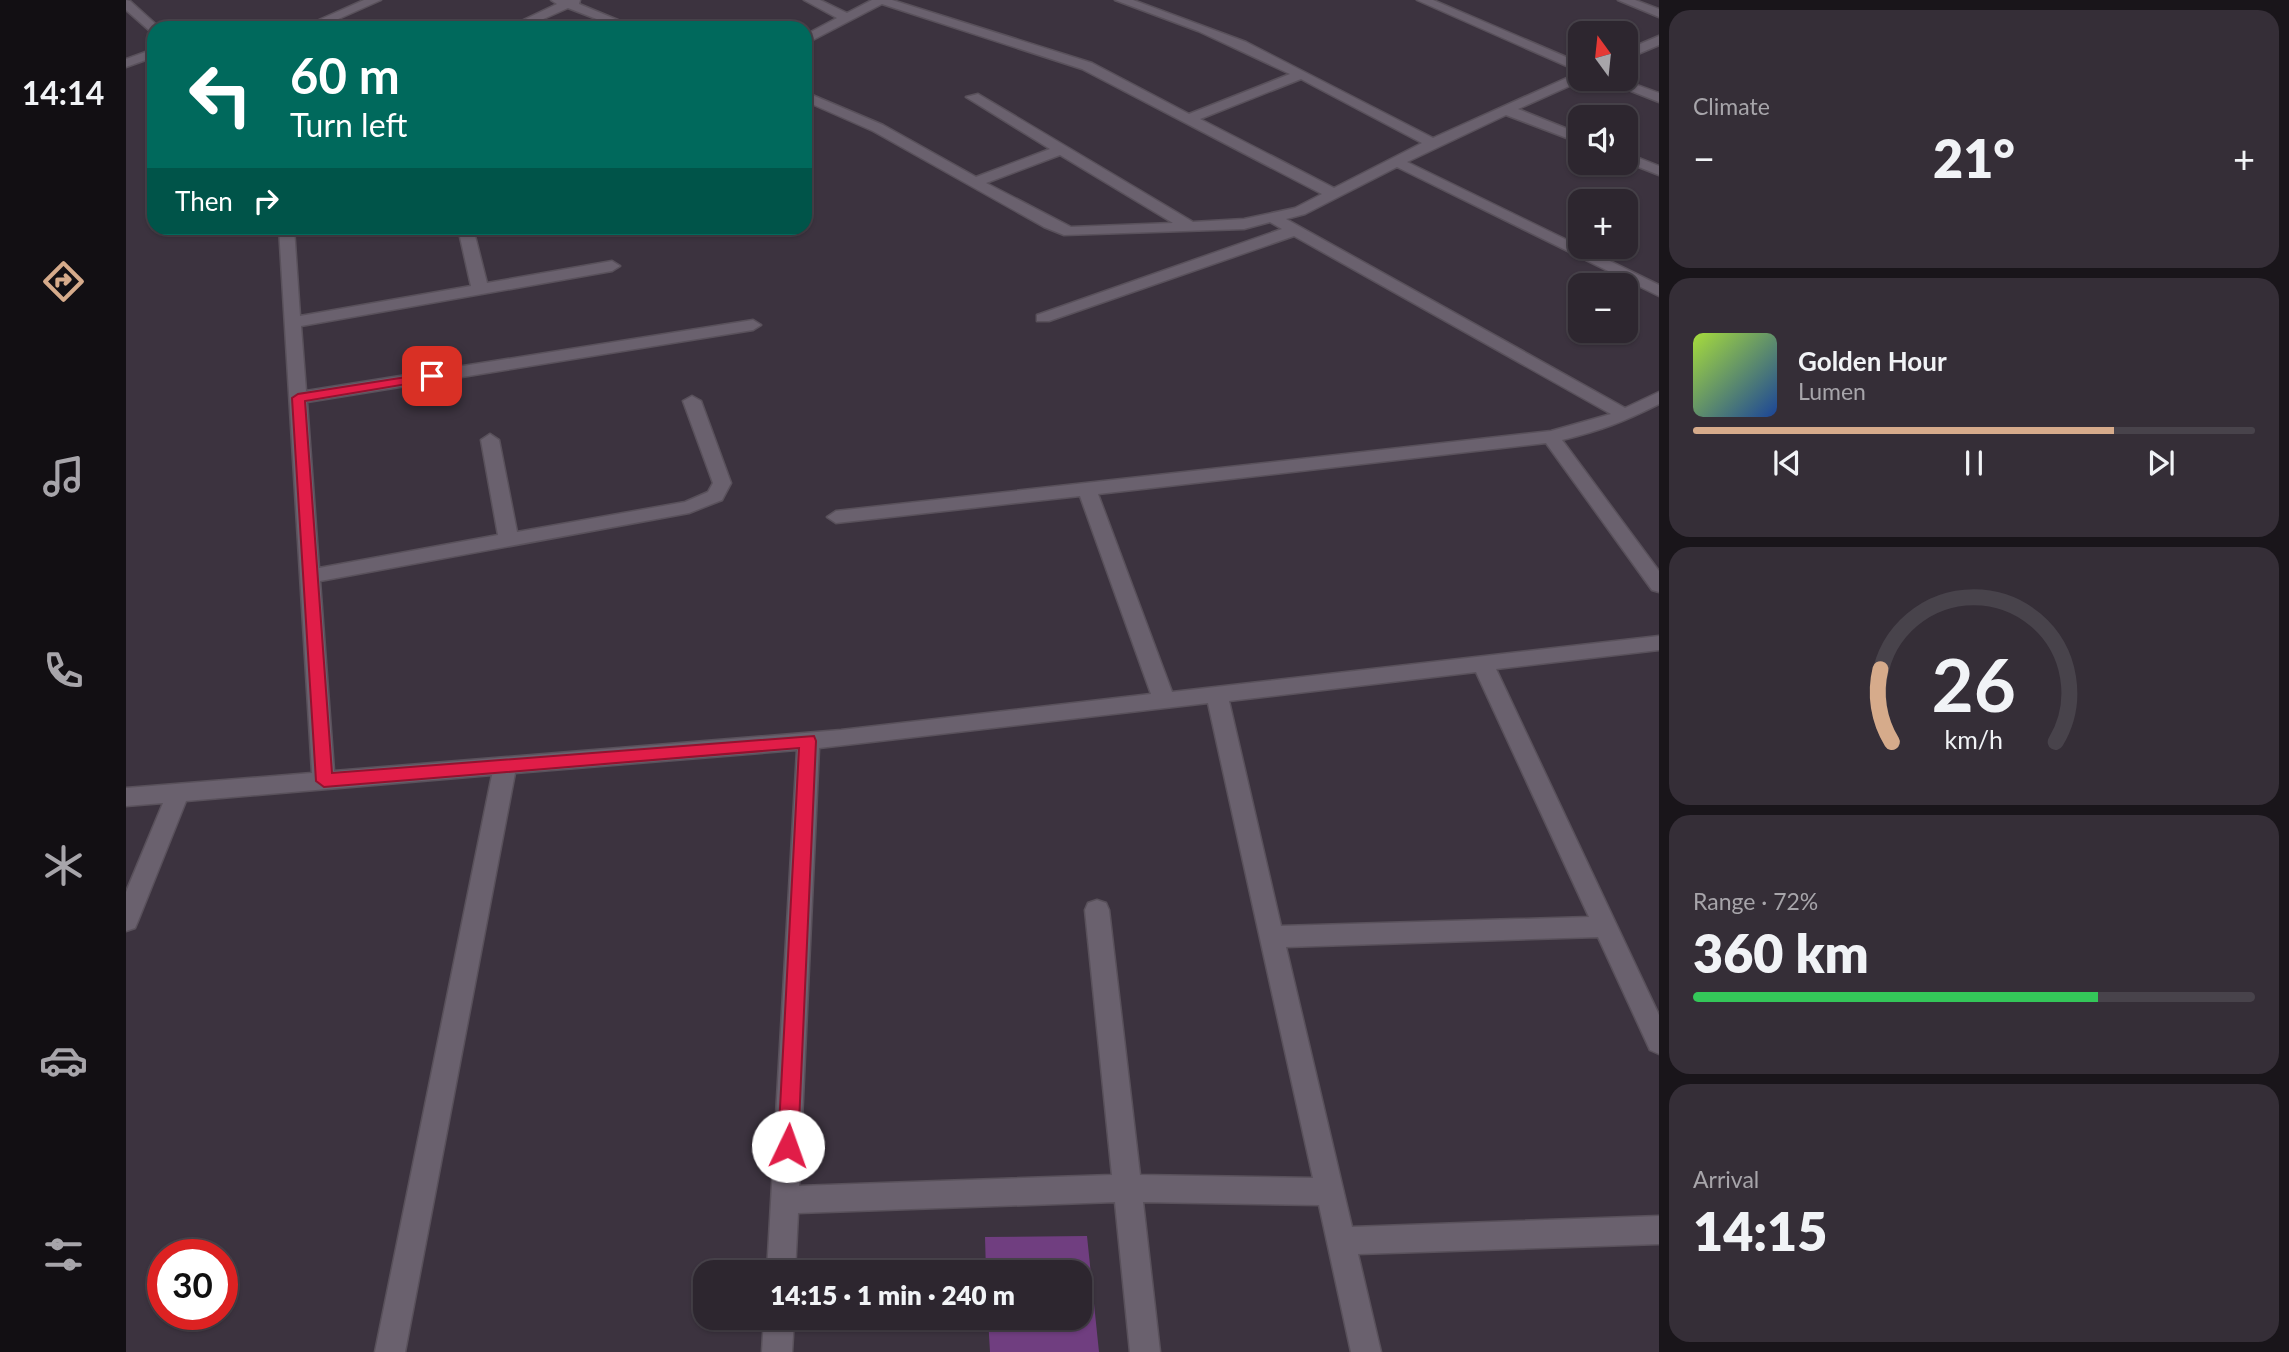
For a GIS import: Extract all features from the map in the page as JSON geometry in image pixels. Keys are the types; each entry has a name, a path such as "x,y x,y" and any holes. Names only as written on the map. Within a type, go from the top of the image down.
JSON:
{"street":[{"path":"324,21 375,0"},
{"path":"810,0 847,18"},
{"path":"812,36 880,0 1063,57 1118,80 1334,194"},
{"path":"1121,0 1201,27 1433,143"},
{"path":"1423,0 1568,63"},
{"path":"1624,0 1659,13"},
{"path":"527,21 567,1 614,21"},
{"path":"126,4 132,17"},
{"path":"1638,50 1659,40"},
{"path":"126,63 147,56"},
{"path":"1190,118 1299,75"},
{"path":"812,99 867,123 1049,224 1069,232 1244,224 1275,219 1300,211 1433,143 1568,82"},
{"path":"1638,90 1659,98"},
{"path":"973,97 1190,227"},
{"path":"1507,110 1568,134"},
{"path":"975,182 1061,150"},
{"path":"1397,162 1659,291"},
{"path":"1638,162 1659,171"},
{"path":"1275,219 1625,415"},
{"path":"1043,318 1295,230"},
{"path":"287,235 324,781"},
{"path":"467,235 480,289"},
{"path":"293,322 612,266"},
{"path":"298,398 753,325"},
{"path":"836,517 1551,437 1590,430 1659,397"},
{"path":"311,576 689,508 715,496 722,483 692,401"},
{"path":"1551,437 1659,585"},
{"path":"490,440 509,541"},
{"path":"1087,489 1165,702"},
{"path":"126,797 808,741 1484,666 1659,643"},
{"path":"1484,666 1659,1042"},
{"path":"1217,696 1366,1352"},
{"path":"782,1260 808,741"},
{"path":"390,1352 505,766"},
{"path":"126,921 178,793"},
{"path":"1097,910 1145,1352"},
{"path":"1272,937 1605,926"},
{"path":"785,1200 1127,1188 1328,1192"},
{"path":"1340,1241 1659,1230"},
{"path":"777,1352 778,1330"}],"building":[{"path":"1087,1236 1089,1260 986,1260 985,1237"},
{"path":"1092,1284 1099,1352 990,1352 989,1330 1092,1330"}],"route":[{"path":"432,376 298,398 324,781 808,741 788,1146"}]}
